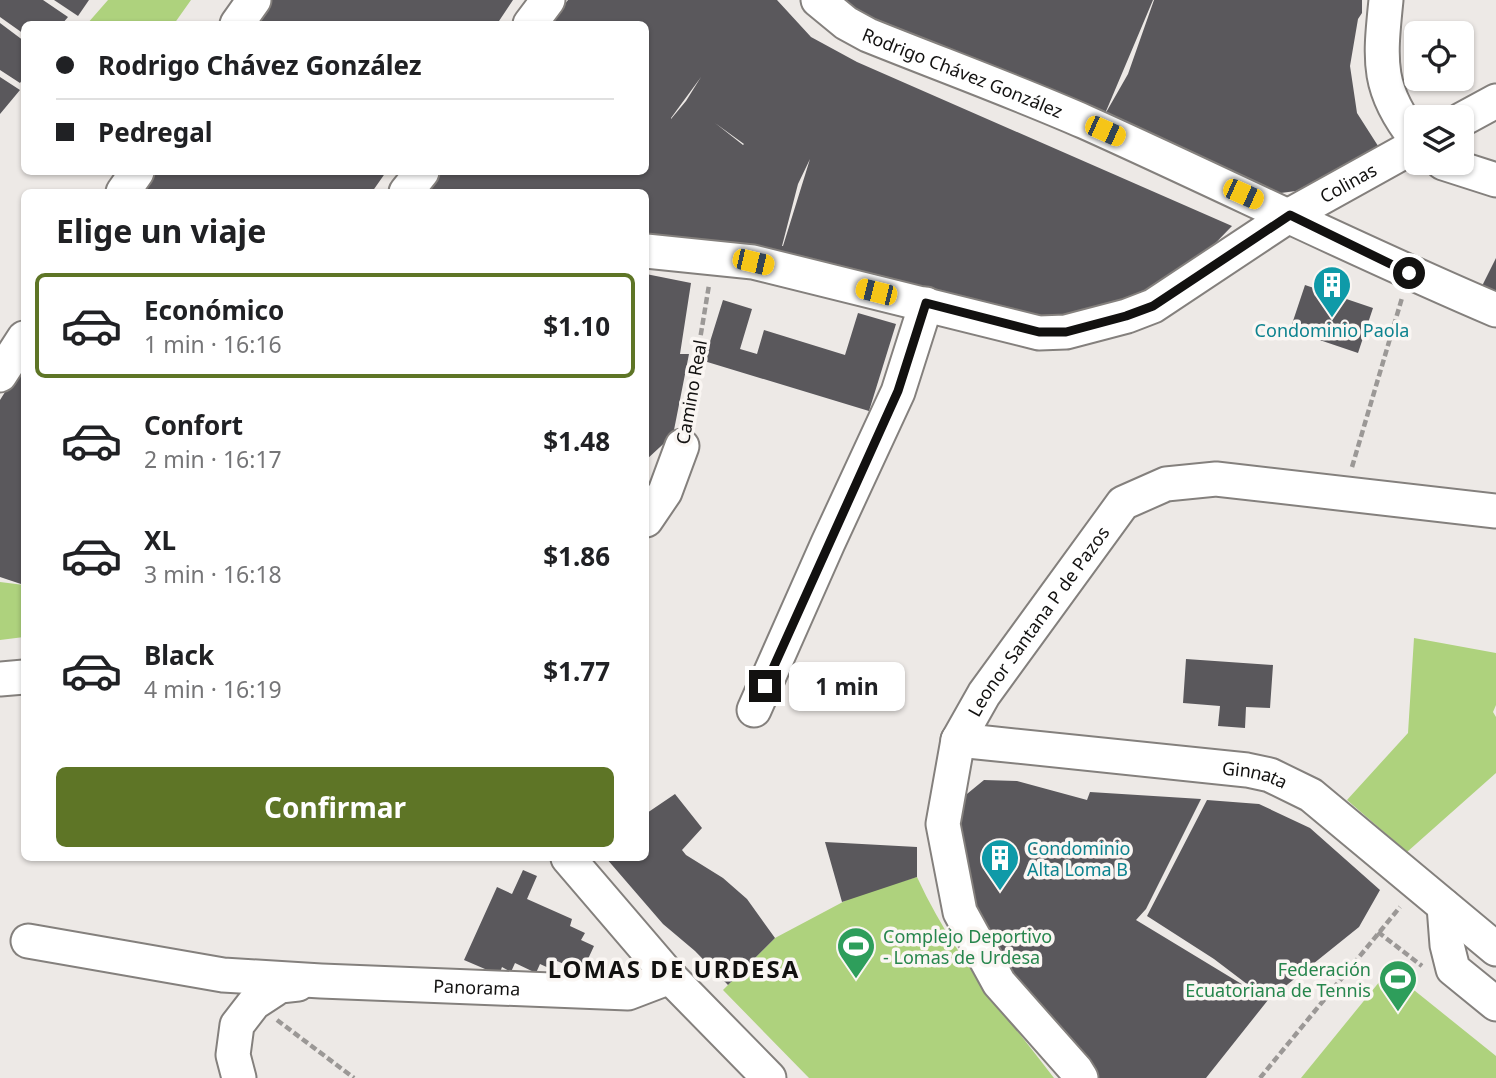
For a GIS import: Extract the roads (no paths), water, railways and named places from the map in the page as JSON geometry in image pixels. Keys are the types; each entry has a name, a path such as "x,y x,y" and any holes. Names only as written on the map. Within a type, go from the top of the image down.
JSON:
{"street":[{"path":"239,21 254,0"},
{"path":"532,21 548,0"},
{"name":"Rodrigo Chávez González","path":"818,0 846,23 868,36 1082,121 1290,215 1409,273 1496,310"},
{"path":"1386,0 1380,50 1395,111 1404,123"},
{"path":"1474,113 1496,101"},
{"name":"Colinas","path":"649,251 753,262 1039,332 1066,332 1153,306 1290,215 1404,152"},
{"path":"1474,173 1496,180"},
{"path":"408,189 420,175"},
{"path":"754,710 898,391 926,303"},
{"path":"0,374 21,342"},
{"name":"Camino Real","path":"649,516 665,492 682,446"},
{"name":"Leonor Santana P de Pazos","path":"1080,1078 1076,1070 999,983 960,912 943,824 958,740 984,694 1123,503 1166,484 1216,479 1496,511"},
{"path":"0,679 21,677"},
{"name":"Ginnata","path":"958,740 1247,770 1270,775 1311,795 1496,949"},
{"path":"571,861 670,977 769,1078"},
{"path":"1444,906 1447,945 1453,969 1496,1004"},
{"name":"Panorama","path":"28,941 223,975 321,981 628,993 670,977"},
{"name":"Panorama","path":"239,1078 233,1055 237,1025 254,1003 280,986 321,981"}],"place":[{"name":"Condominio Paola","path":"1332,319"},
{"name":"Condominio Alta Loma B","path":"1000,892"},
{"name":"Complejo Deportivo - Lomas de Urdesa","path":"856,980"},
{"name":"Federación Ecuatoriana de Tennis","path":"1398,1013"}],"district":[{"name":"LOMAS DE URDESA","path":"674,968"}]}
